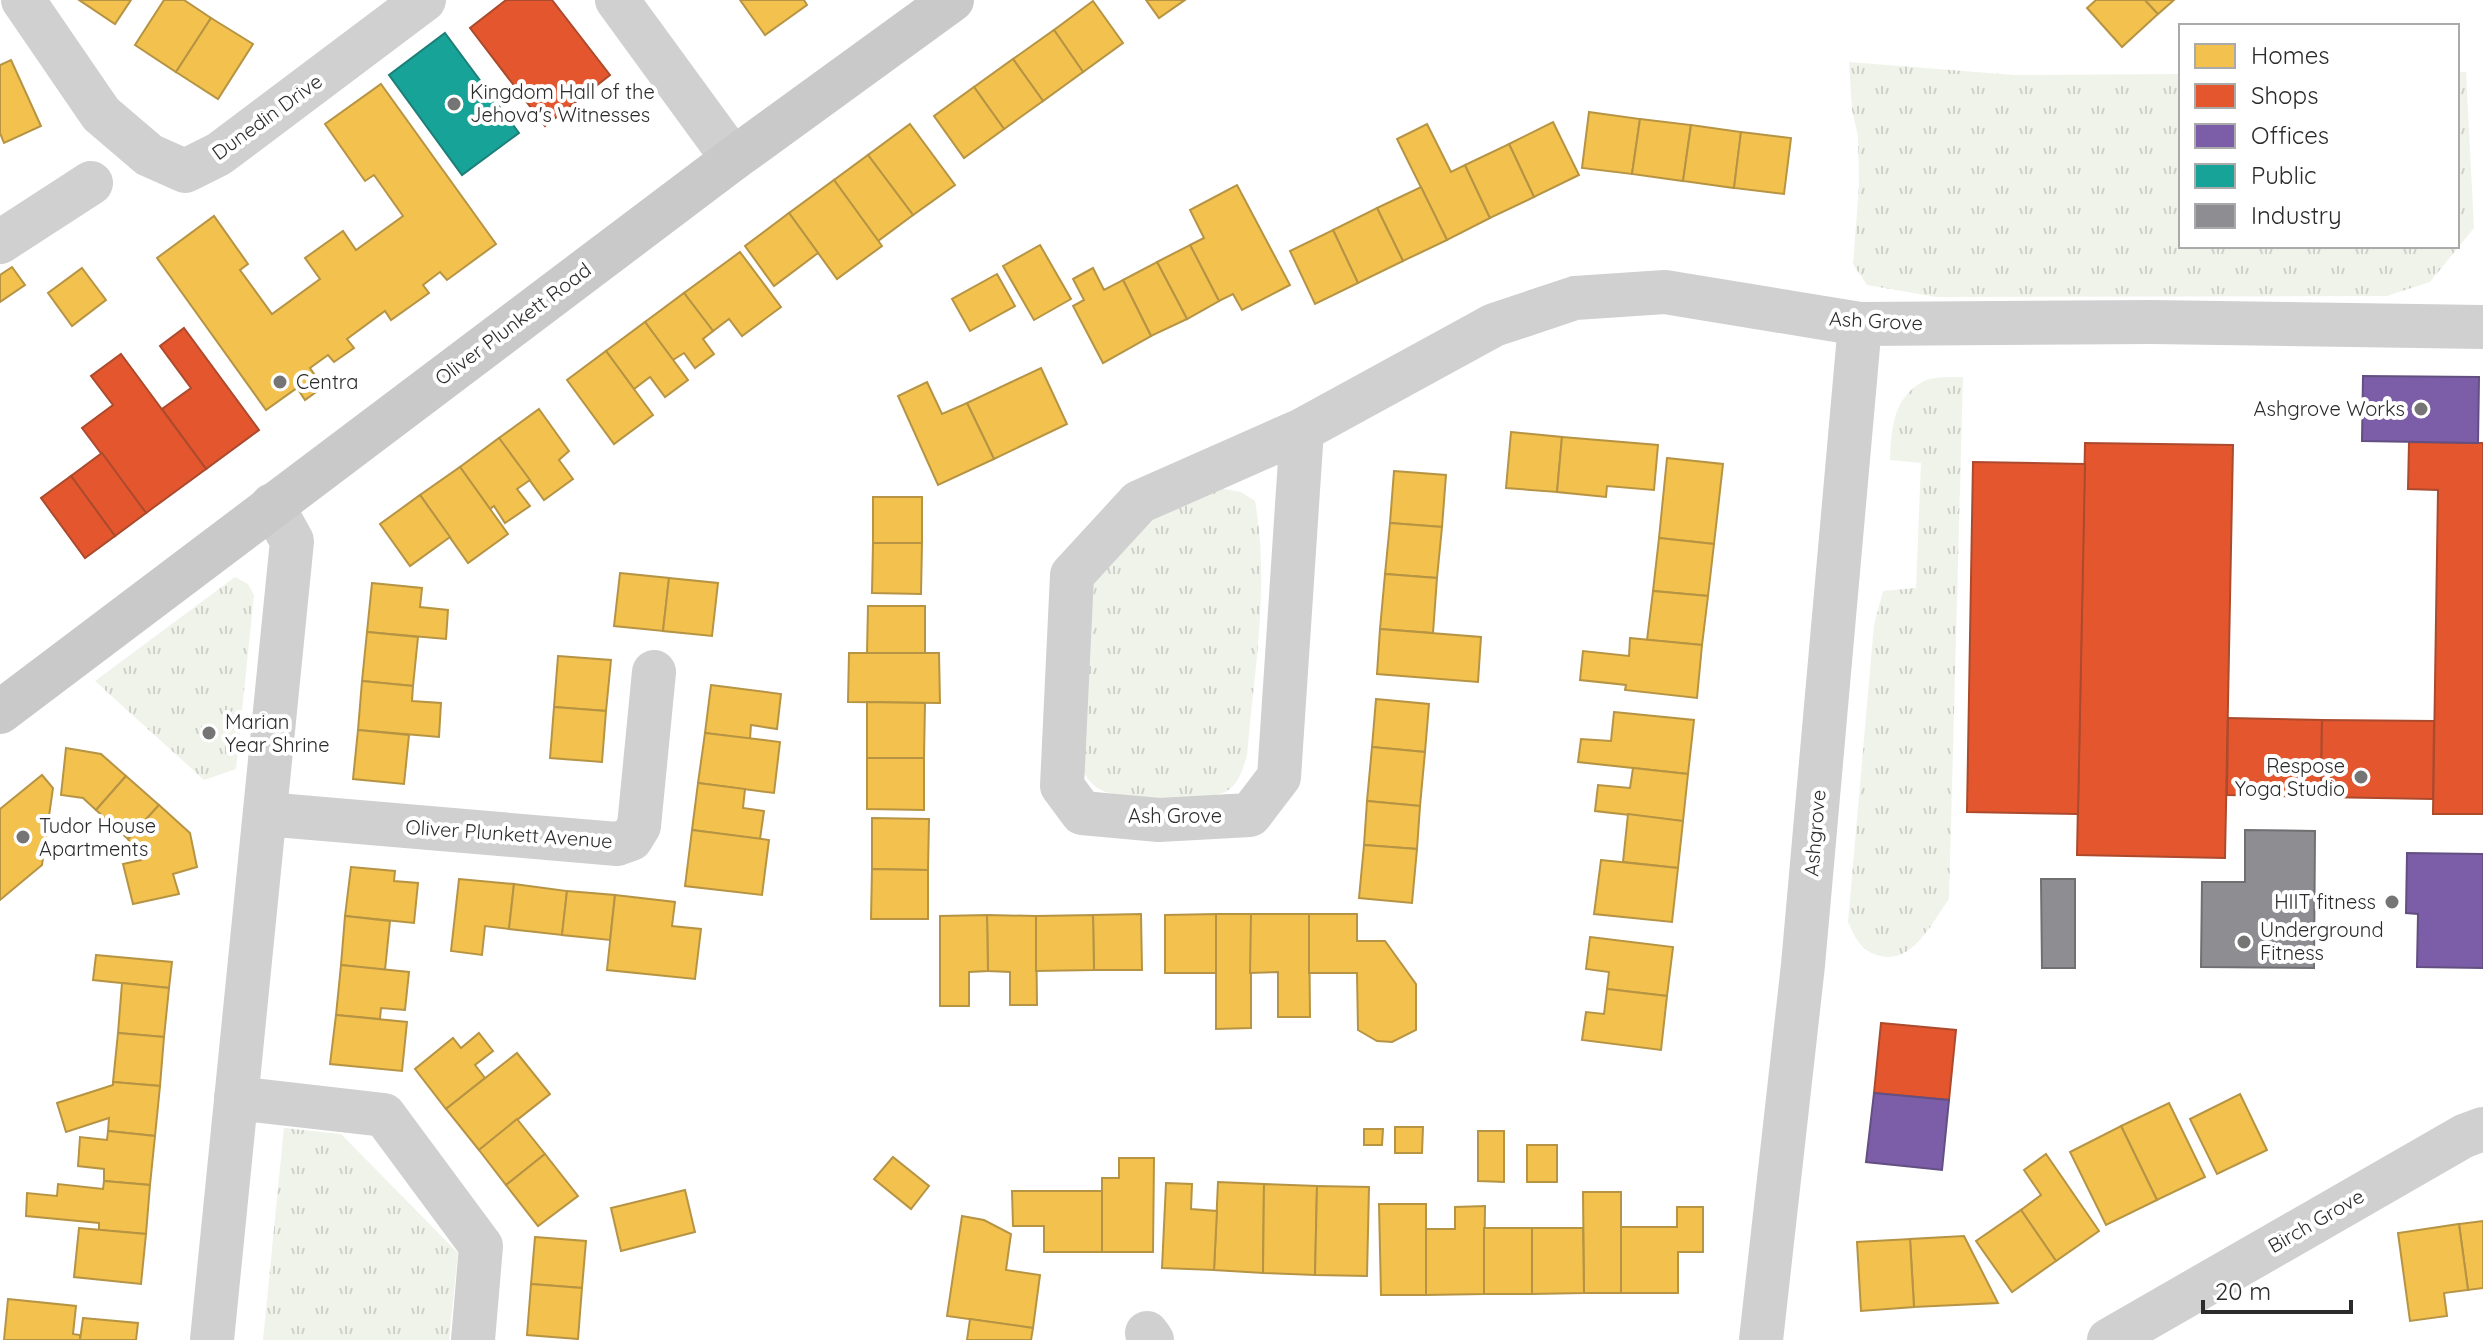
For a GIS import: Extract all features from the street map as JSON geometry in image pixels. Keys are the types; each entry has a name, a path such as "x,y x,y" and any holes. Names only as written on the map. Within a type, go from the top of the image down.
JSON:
{"street":[{"name":"Dunedin Drive","path":"23,0 101,114 149,155 185,171 219,154 424,0"},
{"path":"617,0 733,159"},
{"name":"Oliver Plunkett Road","path":"0,712 733,159 952,0"},
{"path":"0,242 91,183"},
{"name":"Ash Grove","path":"1302,430 1279,777 1250,815 1159,820 1082,813 1062,786 1072,575 1139,502 1302,430 1494,325 1575,298 1665,292 1860,324 2151,322 2483,327"},
{"name":"Ashgrove","path":"1761,1340 1803,965 1860,324"},
{"path":"212,1340 292,541 272,505"},
{"name":"Oliver Plunkett Avenue","path":"265,814 617,844 631,839 639,826 654,672"},
{"path":"236,1098 384,1115 481,1246 473,1340"},
{"name":"Birch Grove","path":"2109,1340 2464,1136 2483,1129"}],"green space":[{"path":"1849,62 2014,75 2179,74 2179,248 2458,248 2430,282 2387,296 1936,297 1867,285 1853,264 1859,186 1858,136 1852,110"},
{"path":"2459,72 2466,72 2474,228 2459,246"},
{"path":"1963,377 1949,899 1929,929 1912,947 1903,954 1881,956 1869,952 1860,944 1848,922 1874,625 1883,591 1916,588 1921,463 1890,460 1891,437 1900,405 1914,388 1933,378"},
{"path":"1214,487 1241,492 1255,501 1259,533 1259,628 1247,756 1242,772 1225,792 1200,797 1143,798 1101,790 1080,767 1093,581 1137,528"},
{"path":"235,577 248,584 254,595 236,769 204,780 95,681"},
{"path":"284,1128 341,1134 458,1253 449,1340 263,1340"}],"building: Homes":[{"path":"79,0 131,0 115,24"},
{"path":"164,0 184,0 211,18 176,72 135,45"},
{"path":"740,0 804,0 807,5 765,35"},
{"path":"1146,0 1185,0 1159,18"},
{"path":"2096,0 2145,0 2158,14 2122,47 2087,8"},
{"path":"2145,0 2174,0 2158,14"},
{"path":"1093,1 1123,43 1083,72 1054,30"},
{"path":"211,18 253,44 218,99 176,72"},
{"path":"1054,30 1083,72 1043,101 1013,59"},
{"path":"1013,59 1043,101 1004,129 974,87"},
{"path":"11,60 41,126 4,143 0,133 0,65"},
{"path":"381,84 496,244 447,280 440,272 423,285 429,293 391,320 385,311 347,339 354,348 334,362 328,355 310,368 323,387 305,400 297,388 266,410 157,258 214,216 248,264 240,270 272,314 320,279 305,258 343,231 356,250 403,216 374,175 365,181 325,124"},
{"path":"974,87 1004,129 964,158 934,116"},
{"path":"1589,112 1640,119 1632,174 1582,168"},
{"path":"1640,119 1691,125 1683,181 1632,174"},
{"path":"1553,122 1579,175 1534,197 1509,144"},
{"path":"910,124 955,185 913,215 868,155"},
{"path":"1427,124 1451,172 1465,165 1490,218 1447,240 1397,139"},
{"path":"1691,125 1741,132 1734,188 1683,181"},
{"path":"1741,132 1791,138 1784,194 1734,188"},
{"path":"1509,144 1534,197 1490,218 1465,165"},
{"path":"868,155 913,215 878,241 834,180"},
{"path":"834,180 882,246 837,279 789,213"},
{"path":"1237,185 1290,285 1242,310 1233,294 1219,301 1190,245 1204,238 1190,210"},
{"path":"1421,187 1447,240 1403,261 1377,208"},
{"path":"1377,208 1403,261 1358,283 1333,230"},
{"path":"789,213 818,253 774,286 745,246"},
{"path":"1333,230 1358,283 1315,304 1290,251"},
{"path":"1040,245 1071,299 1034,320 1003,266"},
{"path":"1190,245 1219,301 1187,319 1157,262"},
{"path":"740,252 781,307 742,336 729,319 713,331 684,293"},
{"path":"1157,262 1187,319 1151,336 1123,280"},
{"path":"12,267 25,285 0,302 0,275"},
{"path":"82,268 106,300 72,326 48,293"},
{"path":"1093,268 1104,290 1123,280 1151,336 1103,363 1073,306 1084,300 1073,279"},
{"path":"997,274 1015,306 970,331 952,299"},
{"path":"684,293 713,331 703,339 714,354 695,368 684,353 673,360 645,322"},
{"path":"645,322 688,380 665,397 650,377 634,389 606,351"},
{"path":"606,351 653,415 614,444 567,380"},
{"path":"1041,368 1067,424 994,459 967,403"},
{"path":"927,382 942,414 967,403 994,459 938,485 898,396"},
{"path":"539,409 569,451 559,460 573,479 544,500 499,438"},
{"path":"1511,432 1562,437 1557,492 1506,488"},
{"path":"1562,437 1658,445 1654,490 1607,486 1606,497 1557,492"},
{"path":"499,438 530,480 517,489 530,506 505,523 494,506 490,509 460,467"},
{"path":"1667,458 1723,464 1714,544 1659,538"},
{"path":"460,467 508,534 468,563 420,495"},
{"path":"1394,471 1446,475 1442,527 1390,523"},
{"path":"420,495 450,537 410,566 380,524"},
{"path":"873,497 922,497 922,543 873,543"},
{"path":"1390,523 1442,527 1437,578 1385,574"},
{"path":"1659,538 1714,544 1708,596 1653,591"},
{"path":"873,543 922,543 921,594 872,593"},
{"path":"620,573 669,578 663,631 614,626"},
{"path":"1385,574 1437,578 1433,633 1380,629"},
{"path":"669,578 718,583 712,636 663,631"},
{"path":"372,583 422,588 420,607 448,610 446,639 367,632"},
{"path":"1653,591 1708,596 1702,645 1647,640"},
{"path":"868,606 925,606 925,653 867,653"},
{"path":"1380,629 1481,637 1478,682 1377,674"},
{"path":"367,632 418,637 413,686 362,681"},
{"path":"1630,638 1702,645 1697,698 1625,690 1626,685 1580,680 1583,651 1629,656"},
{"path":"849,653 939,653 940,703 848,702"},
{"path":"558,656 611,660 606,711 554,707"},
{"path":"362,681 413,686 412,701 441,703 439,737 358,730"},
{"path":"711,685 781,694 777,729 751,725 750,739 705,733"},
{"path":"1376,699 1429,704 1425,752 1372,747"},
{"path":"867,702 925,703 924,758 867,758"},
{"path":"554,707 606,711 602,762 550,758"},
{"path":"1614,712 1694,720 1688,774 1578,762 1581,739 1611,741"},
{"path":"358,730 409,735 404,784 353,779"},
{"path":"705,733 780,742 774,793 698,783"},
{"path":"1372,747 1425,752 1420,806 1367,801"},
{"path":"66,748 101,754 126,776 96,810 83,798 61,795"},
{"path":"867,758 924,758 924,810 867,809"},
{"path":"1633,768 1688,774 1683,821 1595,811 1598,785 1630,788"},
{"name":"Tudor House Apartments","path":"42,775 53,788 42,865 0,900 0,809"},
{"path":"126,776 159,805 128,839 96,810"},
{"path":"698,783 745,789 743,808 764,811 760,839 692,830"},
{"path":"1367,801 1420,806 1417,849 1364,845"},
{"path":"159,805 190,833 197,867 173,874 179,894 133,904 123,864 141,860 128,839"},
{"path":"1628,814 1683,821 1678,868 1623,862"},
{"path":"872,818 929,819 928,870 872,869"},
{"path":"692,830 769,840 762,895 685,886"},
{"path":"1364,845 1417,849 1412,903 1359,898"},
{"path":"1601,860 1678,868 1672,922 1594,914"},
{"path":"351,867 395,871 394,881 418,883 414,923 345,916"},
{"path":"872,869 928,870 928,919 871,919"},
{"path":"459,879 514,884 509,929 485,926 482,955 451,951"},
{"path":"514,884 567,891 562,935 509,929"},
{"path":"567,891 615,895 610,940 562,935"},
{"path":"615,895 675,902 672,926 701,929 695,979 607,970"},
{"path":"1141,914 1142,970 1094,970 1093,915"},
{"path":"1216,914 1251,914 1251,1028 1216,1029"},
{"path":"1216,914 1216,973 1165,973 1165,915"},
{"path":"1251,914 1309,914 1310,1017 1278,1017 1278,972 1250,973"},
{"path":"1309,914 1357,914 1357,941 1385,941 1416,984 1416,1030 1392,1042 1377,1041 1358,1030 1357,973 1309,973"},
{"path":"987,915 1036,916 1037,1005 1010,1005 1010,972 988,971"},
{"path":"987,915 988,971 969,972 969,1006 940,1006 940,916"},
{"path":"1093,915 1094,970 1036,971 1036,916"},
{"path":"345,916 390,921 385,970 341,965"},
{"path":"1590,937 1673,947 1667,996 1607,989 1609,972 1586,969"},
{"path":"96,955 172,962 169,988 93,980"},
{"path":"341,965 409,972 405,1010 381,1008 380,1019 336,1015"},
{"path":"122,983 169,988 164,1037 118,1033"},
{"path":"1607,989 1667,996 1661,1050 1582,1040 1586,1012 1604,1014"},
{"path":"336,1015 407,1022 402,1071 330,1064"},
{"path":"118,1033 164,1037 160,1086 113,1082"},
{"path":"479,1033 493,1051 475,1065 485,1078 446,1109 415,1069 453,1038 461,1048"},
{"path":"517,1053 550,1094 479,1150 446,1109"},
{"path":"113,1082 160,1086 155,1136 108,1131 109,1118 66,1132 57,1103 113,1085"},
{"path":"2240,1094 2267,1150 2217,1174 2190,1119"},
{"path":"2169,1103 2205,1177 2157,1200 2121,1126"},
{"path":"517,1119 545,1154 506,1185 479,1150"},
{"path":"2121,1126 2157,1200 2106,1225 2070,1152"},
{"path":"1395,1127 1423,1127 1422,1153 1395,1153"},
{"path":"1364,1129 1383,1129 1382,1145 1364,1145"},
{"path":"108,1131 155,1136 150,1185 104,1181 104,1169 78,1166 80,1137 107,1140"},
{"path":"1478,1131 1504,1131 1504,1182 1478,1181"},
{"path":"1527,1145 1557,1145 1557,1182 1527,1182"},
{"path":"545,1154 578,1196 538,1226 506,1185"},
{"path":"2046,1154 2099,1231 2056,1261 2021,1210 2041,1195 2024,1170"},
{"path":"893,1157 929,1186 911,1209 874,1179"},
{"path":"1119,1158 1154,1158 1153,1252 1102,1252 1102,1178 1119,1178"},
{"path":"104,1181 150,1185 146,1234 99,1230 99,1223 26,1216 27,1193 57,1196 58,1184 103,1189"},
{"path":"1218,1182 1264,1184 1263,1273 1214,1270"},
{"path":"1166,1183 1192,1184 1191,1209 1217,1211 1214,1270 1162,1268"},
{"path":"1264,1184 1317,1186 1315,1275 1263,1273"},
{"path":"1317,1186 1369,1187 1367,1276 1315,1275"},
{"path":"685,1190 695,1232 621,1251 611,1208"},
{"path":"1012,1191 1102,1191 1102,1252 1044,1252 1044,1226 1013,1226"},
{"path":"1583,1192 1621,1192 1621,1293 1584,1293"},
{"path":"1379,1204 1426,1204 1426,1295 1381,1295"},
{"path":"1485,1206 1484,1294 1426,1295 1426,1229 1455,1229 1455,1207"},
{"path":"1677,1207 1703,1207 1703,1252 1678,1252 1678,1293 1621,1293 1621,1227 1677,1227"},
{"path":"2021,1210 2056,1261 2012,1292 1976,1241"},
{"path":"962,1216 984,1220 1011,1234 1006,1270 1040,1275 1033,1328 947,1316"},
{"path":"2483,1221 2483,1288 2468,1290 2459,1224"},
{"path":"2459,1224 2468,1290 2444,1293 2447,1316 2410,1321 2398,1233"},
{"path":"79,1228 146,1234 141,1284 74,1277"},
{"path":"1484,1228 1532,1228 1532,1294 1484,1294"},
{"path":"1532,1228 1583,1228 1584,1293 1532,1294"},
{"path":"1964,1236 1998,1303 1914,1307 1910,1239"},
{"path":"535,1237 586,1241 582,1288 531,1284"},
{"path":"1910,1239 1914,1307 1861,1311 1857,1242"},
{"path":"531,1284 582,1288 578,1339 527,1335"},
{"path":"8,1299 76,1306 73,1334 80,1335 80,1340 4,1340"},
{"path":"83,1318 138,1323 136,1340 80,1340"},
{"path":"970,1319 1033,1328 1031,1340 967,1340"}],"building: Shops":[{"path":"506,0 552,0 610,75 545,126 470,28"},
{"path":"184,328 259,430 206,469 162,409 191,388 160,346"},
{"path":"121,354 206,469 146,513 82,428 113,405 91,376"},
{"path":"2409,442 2483,443 2483,814 2433,814 2438,490 2408,489"},
{"path":"2085,443 2233,445 2225,858 2077,855"},
{"path":"102,453 146,513 115,536 71,476"},
{"path":"1973,462 2085,464 2078,814 1967,812"},
{"path":"71,476 115,536 85,558 41,498"},
{"path":"2228,718 2322,720 2321,797 2227,795"},
{"path":"2322,720 2434,721 2433,799 2321,797"},
{"path":"1881,1023 1956,1030 1949,1100 1874,1093"}],"building: Offices":[{"name":"Ashgrove Works","path":"2363,376 2479,377 2478,443 2362,441"},
{"path":"2407,853 2483,854 2483,968 2417,967 2418,914 2406,913"},
{"path":"1874,1093 1949,1100 1942,1170 1866,1162"}],"building: Public":[{"name":"Kingdom Hall of the Jehova's Witnesses","path":"445,33 519,133 462,175 389,75"}],"building: Industry":[{"path":"2245,830 2315,831 2314,968 2201,967 2202,882 2245,882"},
{"path":"2041,879 2075,879 2075,968 2042,968"}],"place":[{"name":"Kingdom Hall of the Jehova's Witnesses","path":"454,104"},
{"name":"Centra","path":"280,382"},
{"name":"Ashgrove Works","path":"2421,409"},
{"name":"Marian Year Shrine","path":"209,733"},
{"name":"Respose Yoga Studio","path":"2361,777"},
{"name":"Tudor House Apartments","path":"23,837"},
{"name":"HIIT fitness","path":"2392,902"},
{"name":"Underground Fitness","path":"2244,942"}]}
